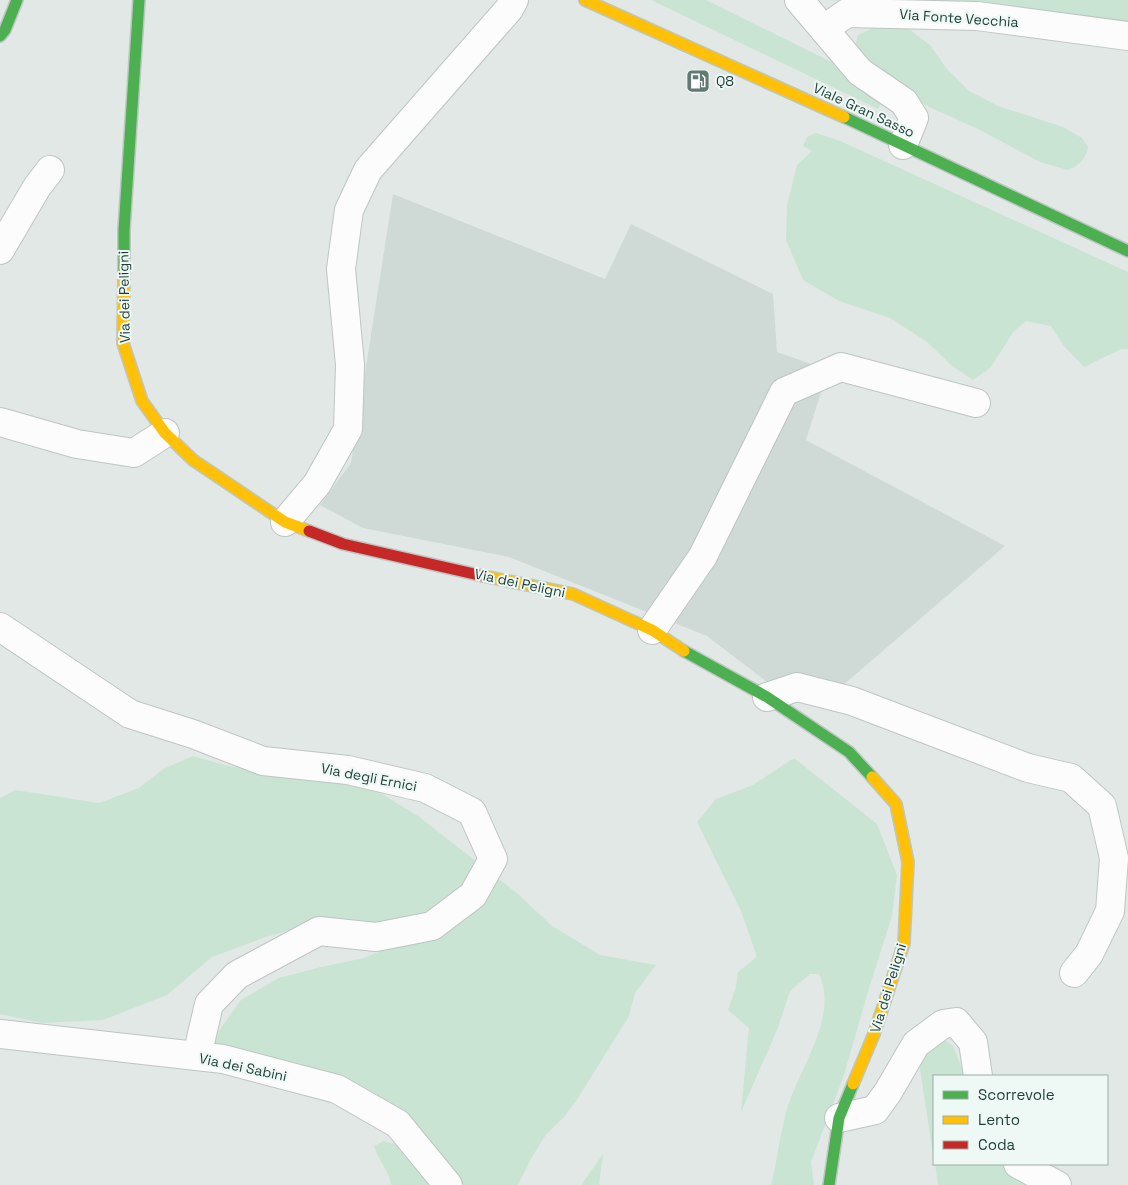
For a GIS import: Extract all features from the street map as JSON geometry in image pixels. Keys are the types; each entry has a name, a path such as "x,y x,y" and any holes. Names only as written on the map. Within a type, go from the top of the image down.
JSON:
{"main road":[{"path":"0,36 5,30 17,0"},
{"name":"Via dei Peligni","path":"139,0 124,230 122,342 142,401 165,434 193,460 285,522 343,544 510,582 573,594 652,630 696,658 767,697 849,752 896,804 908,862 904,943 874,1034 839,1118 829,1185"},
{"name":"Viale Gran Sasso","path":"585,0 862,125 1128,250"}],"street":[{"path":"285,522 317,484 348,429 350,365 341,269 350,210 368,170 509,9 514,0"},
{"path":"799,0 860,72 904,102 914,118 903,145"},
{"name":"Via Fonte Vecchia","path":"824,29 847,13 977,16 1128,36"},
{"path":"0,250 37,187 50,170"},
{"path":"652,630 703,556 784,392 841,367 976,403"},
{"path":"0,422 77,444 134,453 165,434"},
{"name":"Via degli Ernici","path":"0,627 130,714 194,734 263,761 348,770 425,788 472,812 493,859 473,895 432,926 376,937 319,931 237,974 209,1004 197,1056"},
{"path":"767,697 797,687 852,701 1028,768 1071,778 1102,806 1114,858 1110,911 1090,954 1074,973"},
{"path":"839,1118 875,1110 888,1092 916,1044 943,1024 956,1022 973,1042 978,1075"},
{"name":"Via dei Sabini","path":"0,1034 223,1059 337,1089 398,1124 448,1185"},
{"path":"1020,1165 1057,1185"}],"shaded area":[{"path":"393,194 605,279 631,224 773,294 777,352 828,370 806,440 1005,546 842,686 784,695 707,636 509,557 363,528 320,505 351,463"}],"green space":[{"path":"651,0 706,0 862,77 884,97 878,109"},
{"path":"825,0 1128,0 1128,26 907,4"},
{"path":"889,25 910,30 930,45 947,69 969,91 998,106 1063,127 1082,138 1088,147 1084,159 1068,170 1040,162 980,130 925,105 860,60 855,45 858,35 873,28"},
{"path":"816,133 840,141 1128,272 1128,349 1121,349 1084,367 1064,346 1051,326 1026,321 1014,331 990,368 973,380 951,365 927,342 890,318 839,301 803,280 786,240 787,205 797,165 812,151 803,146 807,137"},
{"path":"193,756 228,766 289,776 359,780 418,816 518,894 552,926 600,955 656,965 635,993 629,1016 578,1098 564,1117 545,1136 518,1185 454,1185 390,1115 301,1064 210,1043 241,1000 279,978 364,958 412,938 321,921 266,937 212,957 167,995 103,1020 42,1023 0,1014 0,798 15,790 99,803 139,788 163,769"},
{"path":"794,758 877,824 897,875 892,916 843,1078 811,1162 814,1185 771,1185 790,1100 820,1028 824,1009 824,992 819,974 810,974 790,991 777,1030 741,1112 749,1028 728,1010 736,987 738,972 757,957 741,911 697,822 716,799 753,785"},
{"path":"940,1037 953,1046 965,1075 933,1075 933,1154 919,1062"},
{"path":"384,1141 408,1148 438,1185 391,1185 374,1146"},
{"path":"603,1154 599,1185 582,1185 584,1181"},
{"path":"935,1165 1003,1165 1025,1185 938,1185"}],"traffic: fast":[{"path":"0,36 5,30 17,0"},
{"path":"124,274 124,230 139,0"},
{"path":"844,117 1128,251"},
{"path":"684,651 767,697 849,752 872,777"},
{"path":"829,1185 839,1118 853,1084"}],"traffic: slow":[{"path":"585,0 844,117"},
{"path":"124,274 123,343 142,401 165,433 193,460 285,522 309,531"},
{"path":"483,576 573,594 652,630 684,651"},
{"path":"853,1084 874,1034 904,943 908,862 896,804 872,777"}],"traffic: jam":[{"path":"309,531 343,544 483,576"}],"place":[{"name":"Q8","path":"698,81"}]}
